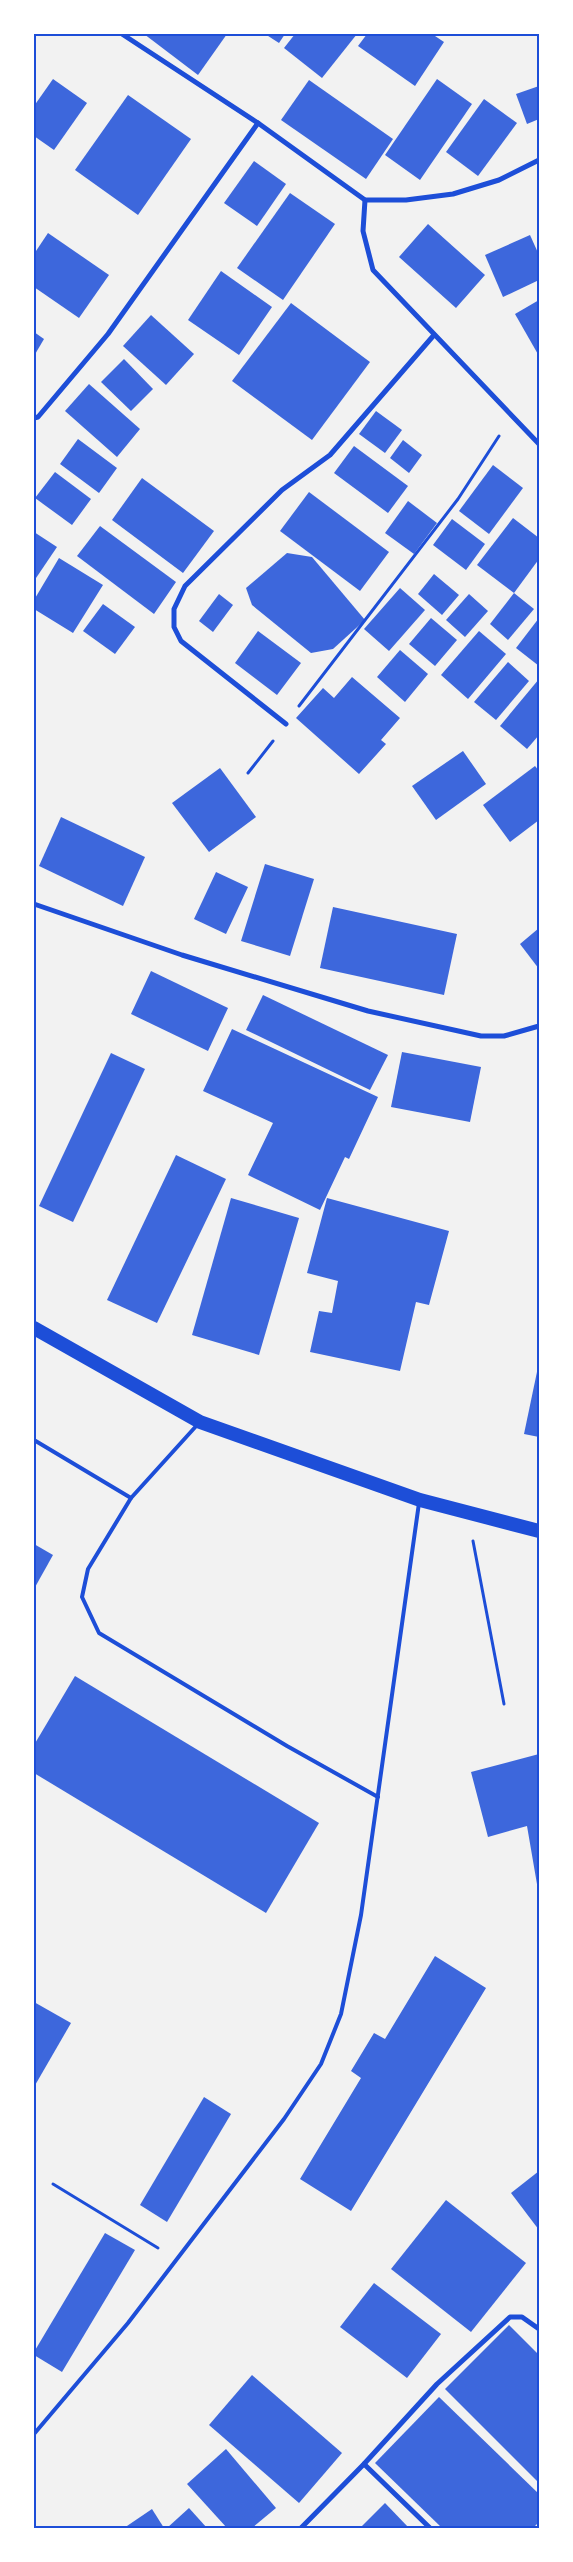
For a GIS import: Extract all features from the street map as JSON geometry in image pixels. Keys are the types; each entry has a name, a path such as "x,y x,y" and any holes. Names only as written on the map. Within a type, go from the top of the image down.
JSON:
{"highway":[{"path":"34,1328 200,1422 420,1500 467,1511 539,1532"}],"street":[{"path":"122,34 258,122 365,200 406,200 453,194 499,180 539,160"},
{"path":"34,418 38,417 108,334 258,122"},
{"path":"365,200 363,231 373,270 434,335 513,414 539,444"},
{"path":"286,724 181,641 174,626 174,609 185,586 282,490 330,455 434,335"},
{"path":"34,904 182,955 368,1010 481,1036 504,1036 539,1026"},
{"path":"301,2528 364,2464 437,2384 510,2317 522,2316 539,2329"},
{"path":"364,2464 430,2528"}],"lane":[{"path":"200,1422 131,1498 88,1569 82,1597 99,1632 287,1746 378,1797"},
{"path":"34,1440 131,1498"},
{"path":"34,2434 128,2323 284,2119 321,2064 341,2014 361,1915 420,1500"}],"path":[{"path":"248,773 458,499 513,414"},
{"path":"467,1511 504,1704"},
{"path":"52,2184 176,2259"}],"building":[{"path":"144,34 227,34 198,75"},
{"path":"265,34 285,34 279,43"},
{"path":"295,34 357,34 322,78 284,48"},
{"path":"367,34 432,34 444,42 415,86 358,46"},
{"path":"53,79 87,103 54,150 34,136 34,106"},
{"path":"437,79 472,104 420,180 385,155"},
{"path":"309,80 393,139 366,179 281,120"},
{"path":"539,86 539,119 527,124 516,94"},
{"path":"128,95 191,139 138,215 75,170"},
{"path":"484,99 517,123 478,176 446,152"},
{"path":"254,161 286,184 257,226 224,203"},
{"path":"290,193 335,224 283,300 237,268"},
{"path":"428,224 485,275 456,308 399,257"},
{"path":"48,233 109,275 79,318 34,287 34,254"},
{"path":"530,235 539,255 539,280 503,297 485,255"},
{"path":"221,271 272,307 239,355 188,320"},
{"path":"539,300 539,356 515,314"},
{"path":"291,303 370,362 312,440 232,381"},
{"path":"151,315 194,354 166,385 123,346"},
{"path":"34,332 44,339 34,356"},
{"path":"124,359 153,389 131,411 101,382"},
{"path":"89,384 140,429 117,457 65,411"},
{"path":"376,411 402,430 385,453 359,434"},
{"path":"78,439 117,468 99,493 60,464"},
{"path":"403,440 422,455 409,473 390,458"},
{"path":"354,446 408,486 388,513 334,473"},
{"path":"493,465 523,488 489,534 459,511"},
{"path":"55,472 91,499 72,525 35,498"},
{"path":"142,478 214,531 183,573 112,520"},
{"path":"309,492 389,552 360,591 280,531"},
{"path":"408,501 437,523 414,554 385,533"},
{"path":"513,518 539,538 539,559 514,593 477,565"},
{"path":"452,519 485,544 466,570 433,545"},
{"path":"100,526 176,582 154,614 77,556"},
{"path":"34,532 57,547 34,581"},
{"path":"287,553 312,557 365,620 333,649 311,653 252,605 246,588"},
{"path":"59,558 103,585 73,633 34,609 34,600"},
{"path":"434,574 459,595 442,615 418,594"},
{"path":"400,588 425,610 389,651 364,629"},
{"path":"514,593 534,609 508,640 490,624"},
{"path":"219,594 233,605 213,632 199,621"},
{"path":"469,594 488,611 465,637 446,620"},
{"path":"103,604 135,627 115,654 83,631"},
{"path":"431,618 457,640 435,666 409,644"},
{"path":"539,618 539,666 516,648"},
{"path":"258,631 301,663 277,695 235,663"},
{"path":"479,631 506,654 468,699 441,675"},
{"path":"400,650 428,674 405,702 377,677"},
{"path":"508,662 529,681 496,720 474,702"},
{"path":"352,677 400,718 381,740 386,744 359,774 296,718 323,688 334,698"},
{"path":"539,679 539,735 527,749 500,726"},
{"path":"463,751 486,784 436,820 412,786"},
{"path":"535,766 539,771 539,820 510,842 483,805"},
{"path":"220,768 256,817 209,852 172,803"},
{"path":"61,817 145,857 123,906 39,866"},
{"path":"265,864 314,879 290,956 241,941"},
{"path":"216,872 248,887 226,934 194,919"},
{"path":"333,907 457,934 444,995 320,968"},
{"path":"539,928 539,969 520,944"},
{"path":"151,971 228,1008 208,1051 131,1014"},
{"path":"263,995 388,1055 370,1090 246,1030"},
{"path":"232,1029 378,1097 349,1159 345,1157 320,1210 248,1175 273,1123 203,1091"},
{"path":"402,1052 481,1067 470,1122 391,1107"},
{"path":"111,1053 145,1069 73,1222 39,1206"},
{"path":"176,1155 226,1179 157,1323 107,1300"},
{"path":"231,1198 299,1218 259,1355 192,1335"},
{"path":"327,1198 449,1231 429,1305 416,1302 400,1371 310,1352 319,1311 332,1313 338,1281 307,1273"},
{"path":"539,1367 539,1437 524,1434"},
{"path":"34,1544 53,1555 34,1589"},
{"path":"75,1676 319,1823 266,1913 34,1773 34,1745"},
{"path":"539,1754 538,1890 527,1826 488,1837 471,1772"},
{"path":"435,1956 486,1988 351,2211 300,2179 361,2078 351,2071 374,2033 385,2039"},
{"path":"34,2002 71,2023 34,2087"},
{"path":"204,2097 231,2114 167,2222 140,2205"},
{"path":"539,2171 539,2230 511,2193"},
{"path":"446,2200 526,2263 471,2332 391,2269"},
{"path":"105,2233 135,2250 62,2372 34,2355 34,2352"},
{"path":"374,2283 441,2334 407,2378 340,2327"},
{"path":"509,2325 539,2355 539,2483 445,2389"},
{"path":"252,2375 342,2453 299,2503 209,2425"},
{"path":"439,2397 539,2494 539,2522 533,2528 442,2528 375,2463"},
{"path":"226,2449 276,2508 252,2528 227,2528 187,2484"},
{"path":"385,2503 409,2528 360,2528"},
{"path":"189,2508 207,2528 167,2528"},
{"path":"152,2509 164,2528 124,2528"}]}
